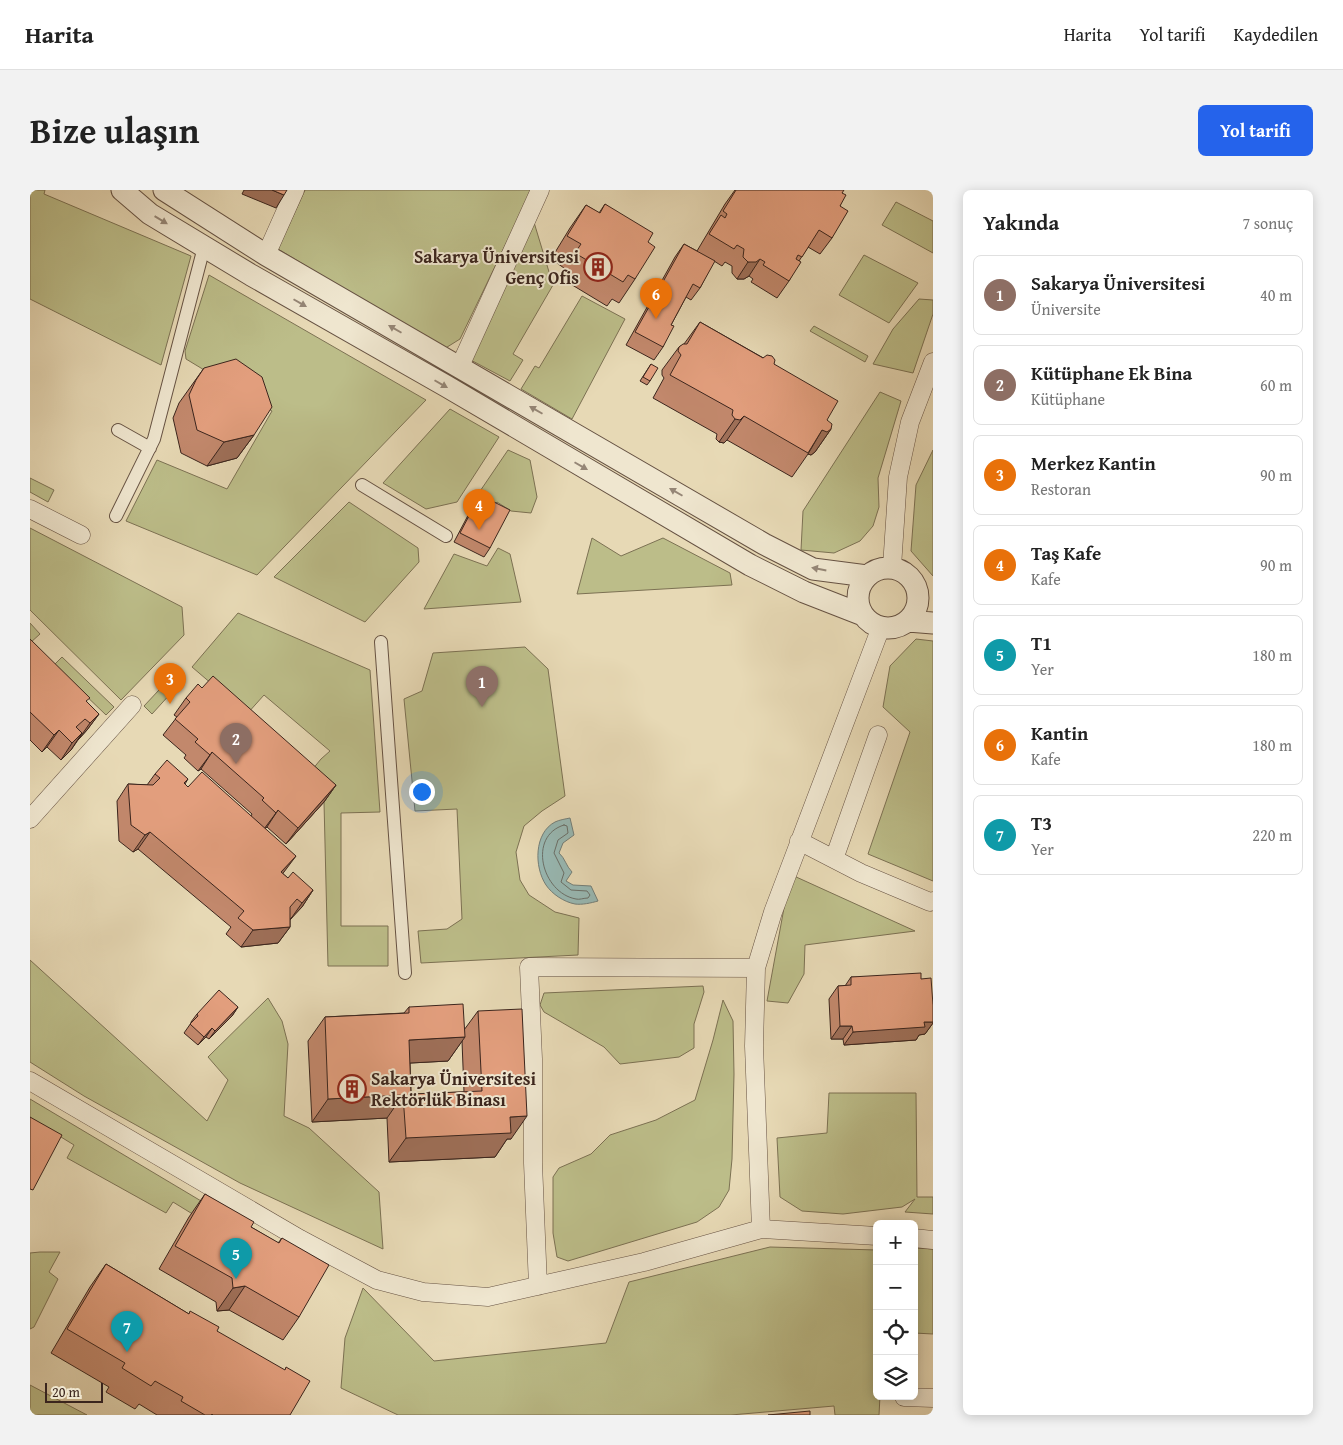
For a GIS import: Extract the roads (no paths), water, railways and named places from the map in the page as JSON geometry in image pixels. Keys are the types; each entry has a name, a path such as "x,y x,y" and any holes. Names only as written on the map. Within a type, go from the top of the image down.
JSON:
{"street":[{"path":"122,190 150,214 204,247 750,565 804,592 863,615"},
{"path":"164,190 266,255 764,544 813,569 867,576"},
{"path":"266,255 295,190"},
{"path":"460,366 540,190"},
{"path":"116,516 154,439 204,247"},
{"path":"892,567 898,476 910,422 933,362"},
{"path":"118,430 150,448"},
{"path":"362,485 446,536"},
{"path":"30,509 81,535"},
{"path":"892,567 908,575 925,590 908,621 900,626 881,628 874,625 863,615 859,608 858,590 867,576 874,571 892,567"},
{"path":"908,621 933,623"},
{"path":"761,1229 754,1046 756,968 772,912 881,628"},
{"path":"381,642 405,973"},
{"path":"30,819 132,705"},
{"path":"834,859 878,735"},
{"path":"799,841 861,873 930,902 933,901"},
{"path":"538,1286 533,1163 533,1059 528,967 756,968"},
{"path":"30,1081 300,1239 377,1280 422,1292 488,1297 644,1262 761,1229 873,1236"},
{"path":"918,1238 933,1240"},
{"path":"918,1397 933,1398"}],"water":[{"path":"570,818 574,835 563,843 559,853 572,872 566,881 573,885 591,886 598,901 575,904 567,901 552,891 542,878 539,869 538,851 543,834 555,822"}],"place":[{"name":"Sakarya Üniversitesi Genç Ofis","path":"598,267"},
{"name":"Kantin","path":"656,319"},
{"name":"Taş Kafe","path":"479,530"},
{"name":"Merkez Kantin","path":"170,704"},
{"name":"Sakarya Üniversitesi","path":"482,707"},
{"name":"Kütüphane Ek Bina","path":"236,764"},
{"name":"Sakarya Üniversitesi Rektörlük Binası","path":"352,1089"},
{"name":"T1","path":"236,1279"},
{"name":"T3","path":"127,1352"}]}
